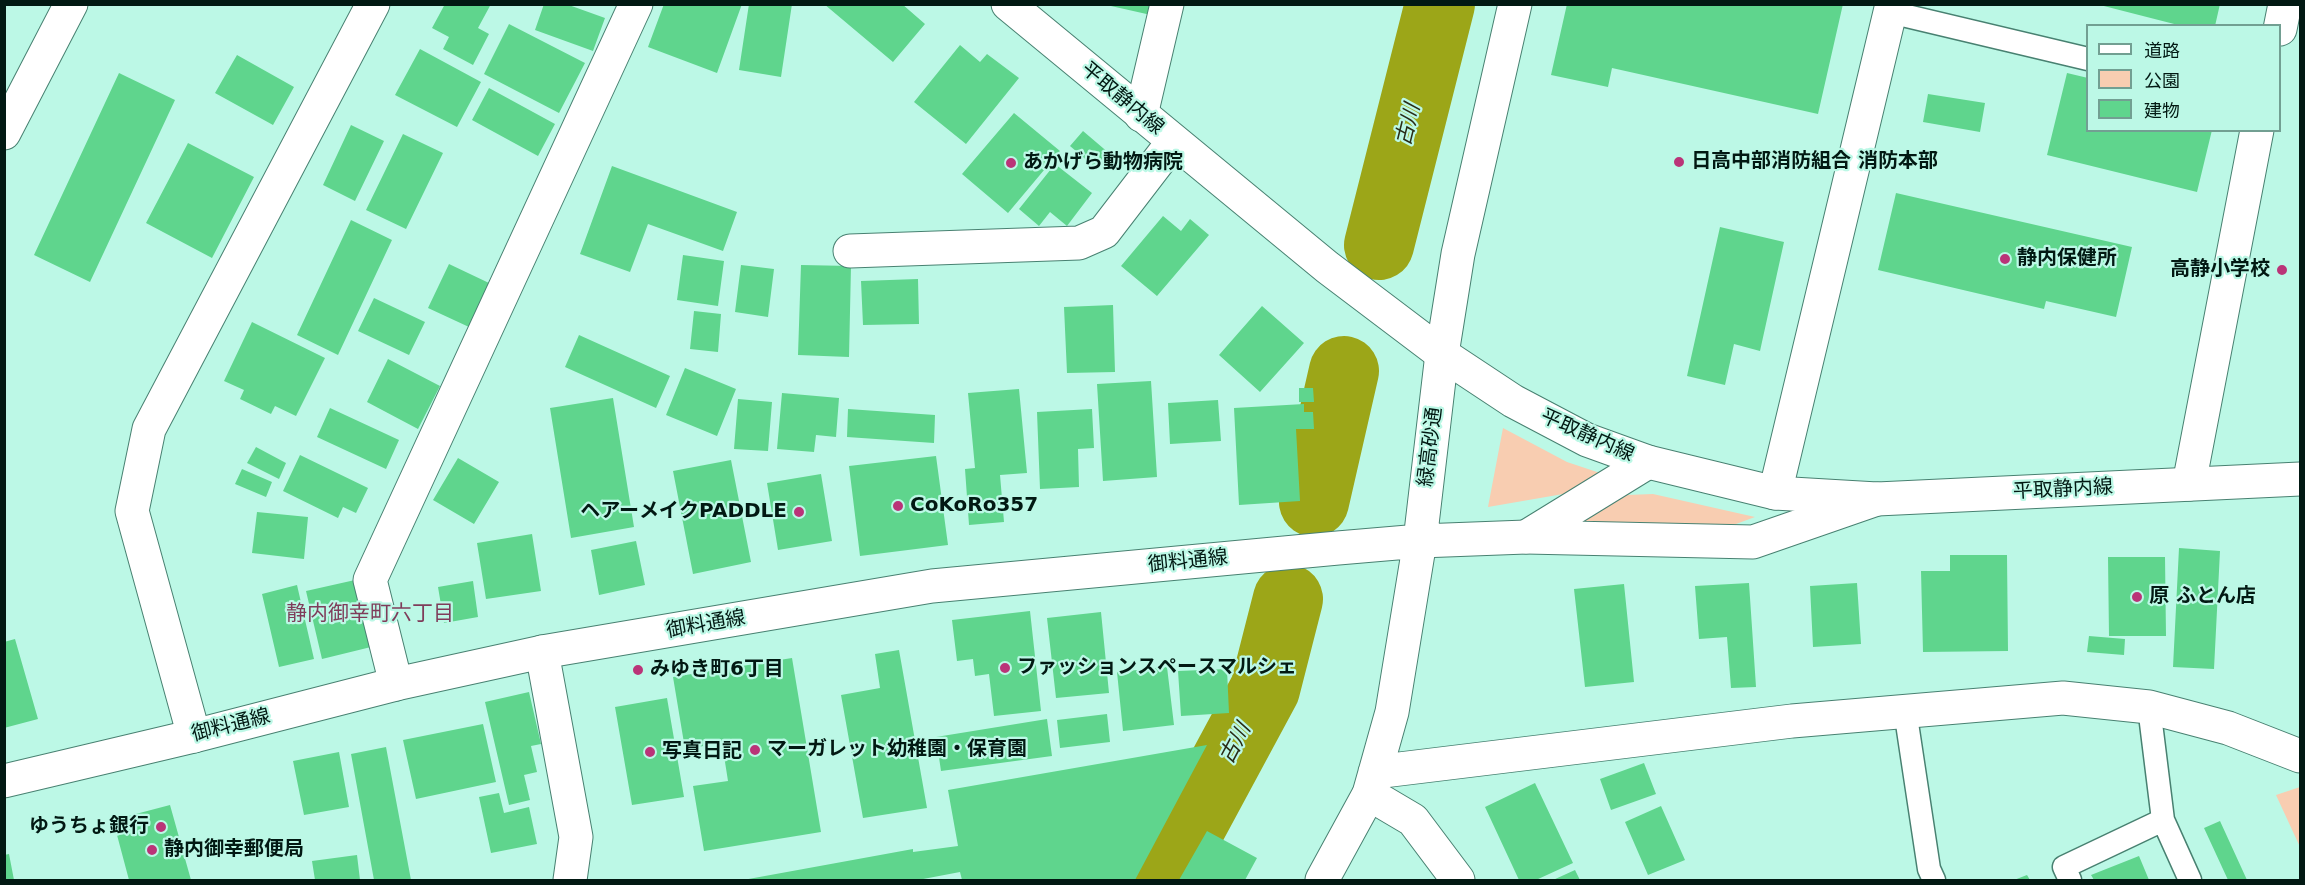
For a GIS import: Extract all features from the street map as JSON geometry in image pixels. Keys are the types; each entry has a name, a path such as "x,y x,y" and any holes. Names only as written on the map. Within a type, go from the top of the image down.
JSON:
{"street":[{"path":"4,133 70,4"},
{"path":"194,736 132,511 149,429 373,4"},
{"path":"396,684 370,580 636,4"},
{"name":"平取静内線","path":"1008,4 1327,267 1442,354 1512,401 1587,440 1648,462 1775,493 1877,499 2301,479"},
{"path":"1141,115 1167,4"},
{"name":"緑高砂通","path":"1323,880 1372,783 1392,712 1420,542 1442,354 1458,254 1515,4"},
{"path":"2281,24 2285,4"},
{"path":"1775,493 1891,8"},
{"path":"2189,484 2257,132"},
{"path":"850,251 1079,243 1104,232 1173,142"},
{"path":"1526,537 1648,462"},
{"name":"御料通線","path":"4,781 194,736 396,684 542,652 932,586 1277,553 1420,542 1526,537 1753,542 1877,499"},
{"path":"542,652 576,837 570,880"},
{"path":"1372,783 1781,722 2064,698 2149,708 2228,728 2301,756"},
{"path":"1372,783 1413,820 1458,880"}],"lane":[{"path":"1891,8 2086,57"},
{"path":"2149,708 2163,820 2190,880"},
{"path":"1905,710 1929,868 1934,880"},
{"path":"2070,880 2064,867 2163,820"}],"green space":[{"path":"1503,428 1567,462 1606,475 1569,493 1488,507"},
{"path":"1653,494 1755,517 1736,524 1568,529 1627,495"},
{"path":"2300,787 2300,847 2276,795"}],"building":[{"path":"445,4 491,4 478,28 489,34 473,65 443,49 449,37 432,28"},
{"path":"544,4 566,4 605,18 593,51 535,30"},
{"path":"664,4 742,4 717,73 648,47"},
{"path":"749,4 792,4 781,77 739,70"},
{"path":"824,4 902,4 925,24 893,62"},
{"path":"1102,4 1153,4 1151,15"},
{"path":"1567,4 1843,4 1818,114 1612,68 1608,87 1551,75"},
{"path":"2096,4 2220,4 2215,24 2174,24"},
{"path":"509,24 585,63 559,113 484,74"},
{"path":"960,45 980,62 987,54 1019,78 966,144 914,102"},
{"path":"420,49 481,82 457,127 395,95"},
{"path":"237,55 294,87 273,125 215,93"},
{"path":"119,73 175,100 90,282 34,255"},
{"path":"2067,73 2086,78 2086,132 2212,132 2197,192 2047,155"},
{"path":"489,88 555,124 538,156 472,120"},
{"path":"1928,94 1985,103 1980,132 1923,122"},
{"name":"あかげら動物病院","path":"1014,113 1060,151 1008,213 962,174"},
{"path":"351,125 384,141 355,201 323,185"},
{"path":"1083,131 1110,154 1097,169 1070,146"},
{"path":"403,134 443,153 406,229 366,210"},
{"path":"188,143 254,177 212,258 146,223"},
{"path":"1055,164 1092,193 1067,226 1050,212 1039,226 1019,209"},
{"path":"612,166 737,212 723,251 648,224 630,272 580,254"},
{"name":"静内保健所","path":"1896,193 2132,247 2116,317 2046,301 2044,309 1878,270"},
{"path":"1163,216 1181,231 1190,219 1209,235 1157,296 1121,266"},
{"path":"351,220 392,240 338,355 297,335"},
{"path":"1720,227 1784,242 1760,351 1734,344 1725,385 1687,376"},
{"path":"683,255 724,261 718,306 677,300"},
{"path":"449,264 489,283 469,327 428,308"},
{"path":"741,265 774,269 768,317 735,312"},
{"path":"801,265 851,266 849,357 798,355"},
{"path":"918,279 919,324 863,325 861,281"},
{"path":"374,298 425,322 409,355 358,331"},
{"path":"1113,305 1115,372 1067,373 1064,307"},
{"path":"1262,306 1304,343 1260,392 1219,355"},
{"path":"694,311 721,314 718,352 690,349"},
{"path":"252,322 325,358 296,416 275,406 271,414 240,399 244,390 224,381"},
{"path":"579,335 670,376 656,408 565,367"},
{"path":"388,359 440,386 418,429 367,402"},
{"path":"685,368 736,389 717,436 666,415"},
{"path":"1151,381 1157,477 1103,481 1097,384"},
{"path":"1299,388 1313,388 1314,402 1299,402"},
{"path":"1019,389 1027,473 1000,475 1004,522 969,525 965,469 975,468 968,393"},
{"path":"782,393 839,398 836,437 816,435 814,452 777,449"},
{"path":"613,398 634,527 571,538 550,408"},
{"path":"738,399 772,402 768,451 734,449"},
{"path":"1218,400 1221,441 1170,444 1168,403"},
{"path":"1304,404 1304,412 1313,412 1314,429 1296,429 1300,501 1239,505 1234,408"},
{"path":"330,408 399,440 386,469 317,437"},
{"path":"848,409 935,415 934,443 847,437"},
{"path":"1092,409 1094,448 1078,449 1079,487 1040,489 1037,412"},
{"path":"256,447 286,463 279,479 247,463"},
{"path":"300,455 368,488 356,513 343,507 338,518 283,491"},
{"name":"CoKoRo357","path":"936,456 948,545 860,556 849,466"},
{"path":"458,458 499,482 474,524 433,500"},
{"path":"731,460 751,562 693,574 673,471"},
{"path":"242,469 272,482 266,497 235,484"},
{"name":"ヘアーメイクPADDLE","path":"821,474 832,541 778,550 767,483"},
{"path":"257,512 308,517 304,559 252,553"},
{"path":"532,534 541,591 486,599 477,543"},
{"path":"636,541 645,585 599,595 591,550"},
{"path":"2179,548 2220,551 2214,669 2173,667"},
{"path":"1950,555 2007,555 2008,651 1923,652 1921,571 1950,571"},
{"name":"原 ふとん店","path":"2108,557 2165,557 2166,636 2109,636"},
{"path":"355,580 371,647 322,659 306,591"},
{"path":"473,581 478,617 444,623 438,587"},
{"path":"1749,583 1756,687 1731,688 1727,637 1699,639 1695,586"},
{"path":"1857,583 1861,644 1813,647 1810,586"},
{"path":"1624,584 1634,682 1585,687 1574,589"},
{"path":"297,585 314,659 279,667 262,594"},
{"name":"ファッションスペースマルシェ","path":"1030,611 1041,711 994,716 989,674 975,676 973,659 957,661 952,620"},
{"path":"1101,612 1109,693 1056,698 1047,618"},
{"path":"2089,636 2125,639 2124,655 2087,652"},
{"path":"15,639 38,719 4,728 4,642"},
{"path":"899,650 927,808 863,818 841,695 880,688 875,654"},
{"path":"792,658 821,832 704,851 693,786 728,781 722,743 685,749 673,677"},
{"path":"1167,667 1174,725 1123,731 1117,672"},
{"path":"1227,669 1229,713 1181,716 1178,671"},
{"path":"529,692 541,744 531,746 537,772 524,775 530,800 509,805 485,702"},
{"name":"写真日記","path":"667,698 684,797 632,805 615,707"},
{"path":"1107,714 1110,742 1060,748 1057,720"},
{"path":"1047,719 1052,756 941,771 936,737"},
{"path":"483,724 496,782 416,799 403,740"},
{"path":"1207,745 1135,880 962,880 960,872 918,880 743,880 913,849 913,852 958,846 948,790"},
{"path":"386,747 411,880 374,880 351,754"},
{"path":"339,752 349,807 304,815 293,761"},
{"path":"1644,763 1656,794 1611,810 1600,779"},
{"path":"1535,783 1573,863 1536,880 1519,880 1485,807"},
{"path":"499,793 504,813 529,807 537,844 491,853 479,797"},
{"name":"静内御幸郵便局","path":"170,805 191,880 129,880 113,820"},
{"path":"1661,806 1685,860 1648,875 1625,822"},
{"path":"2220,821 2247,880 2228,880 2204,828"},
{"path":"1207,831 1257,858 1245,880 1179,880"},
{"path":"9,854 14,880 4,880 4,855"},
{"path":"357,855 360,880 315,880 312,861"},
{"path":"2139,856 2149,880 2094,880 2091,875"},
{"path":"1575,870 1580,880 1553,880"},
{"path":"2027,875 2030,880 2014,880"}],"waterway":[{"name":"古川","path":"1379,245 1440,4"},
{"name":"古川","path":"1314,502 1344,371"},
{"name":"古川","path":"1162,880 1265,689 1288,599"}],"place":[{"name":"日高中部消防組合 消防本部","path":"1679,162"},
{"name":"あかげら動物病院","path":"1011,163"},
{"name":"静内保健所","path":"2005,259"},
{"name":"高静小学校","path":"2282,270"},
{"name":"CoKoRo357","path":"898,506"},
{"name":"ヘアーメイクPADDLE","path":"799,512"},
{"name":"原 ふとん店","path":"2137,597"},
{"name":"ファッションスペースマルシェ","path":"1005,668"},
{"name":"みゆき町6丁目","path":"638,670"},
{"name":"マーガレット幼稚園・保育園","path":"755,750"},
{"name":"写真日記","path":"650,752"},
{"name":"ゆうちょ銀行","path":"161,827"},
{"name":"静内御幸郵便局","path":"152,850"}],"district":[{"name":"静内御幸町六丁目","path":"370,615"}]}
